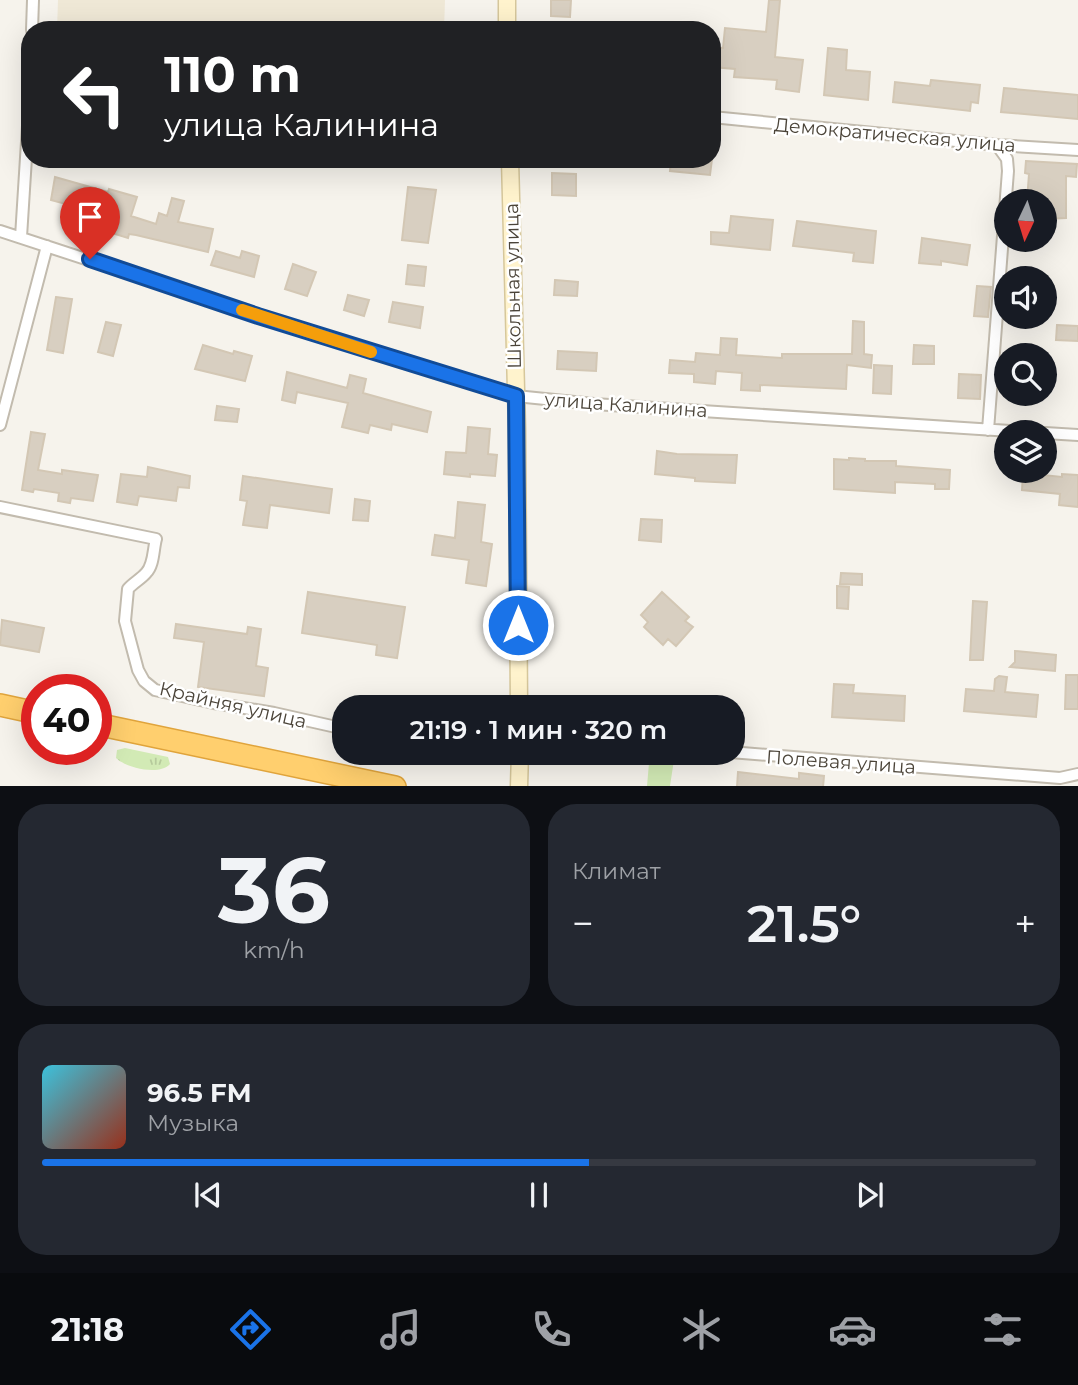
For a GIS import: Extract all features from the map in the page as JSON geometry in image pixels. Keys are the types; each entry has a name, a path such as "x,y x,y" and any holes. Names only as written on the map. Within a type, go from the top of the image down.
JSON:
{"highway":[{"path":"0,705 21,710"},
{"path":"112,727 395,786"}],"street":[{"path":"32,21 33,0"},
{"path":"507,0 508,21"},
{"name":"Демократическая улица","path":"721,118 997,145 1078,150"},
{"path":"988,430 1008,171 1007,159 997,145"},
{"path":"21,237 25,168"},
{"name":"Школьная улица","path":"510,168 519,695"},
{"name":"улица Калинина","path":"0,231 258,316 516,396 608,405 994,430"},
{"path":"0,425 47,246"},
{"path":"1057,434 1078,435"},
{"name":"Крайняя улица","path":"0,507 156,539 147,573 128,589 125,621 138,670 144,681 155,690 332,726"},
{"name":"Полевая улица","path":"745,753 1060,778 1078,774"},
{"path":"519,786 520,765"}],"shaded area":[{"path":"58,0 445,0 444,21 57,21"}],"green space":[{"path":"125,748 168,757 170,764 159,770 127,765 116,758 117,750"},
{"path":"649,765 673,765 670,786 647,786"}],"building":[{"path":"551,0 571,0 570,17 551,16"},
{"path":"769,0 780,0 775,57 803,60 799,92 776,89 777,80 734,77 735,69 721,68 725,28 766,32"},
{"path":"828,48 847,50 846,70 870,72 868,100 824,95"},
{"path":"931,80 980,85 978,103 971,102 970,111 893,102 895,82 930,86"},
{"path":"1004,88 1078,95 1078,119 1001,112"},
{"path":"1026,161 1077,164 1076,177 1066,176 1066,218 1057,218 1057,189 1028,189 1029,174 1025,173"},
{"path":"670,168 711,168 710,175 670,171"},
{"path":"552,173 576,174 576,196 552,195"},
{"path":"55,177 137,197 131,216 156,224 159,213 167,216 172,198 184,201 178,222 213,229 208,252 136,235 129,234 128,238 109,232 113,220 51,200"},
{"path":"408,187 436,190 428,243 402,240"},
{"path":"731,216 773,220 770,250 711,244 711,232 729,233"},
{"path":"797,221 876,231 873,263 853,261 854,253 793,246"},
{"path":"922,238 970,245 967,265 941,261 941,265 919,263"},
{"path":"216,251 240,258 242,251 259,256 254,277 211,265"},
{"path":"293,264 316,272 307,296 285,289"},
{"path":"408,265 426,267 424,286 406,284"},
{"path":"555,280 578,282 577,296 554,295"},
{"path":"977,286 991,287 988,317 974,316"},
{"path":"348,295 369,300 364,316 344,310"},
{"path":"56,297 72,299 63,353 47,350"},
{"path":"393,302 423,307 420,328 389,322"},
{"path":"853,321 864,322 864,354 872,355 871,368 847,365 846,389 760,385 760,391 741,390 742,373 716,371 715,384 694,382 694,374 669,373 670,360 695,362 696,353 720,355 721,338 737,339 736,355 782,358 782,354 852,354"},
{"path":"106,322 121,325 113,356 98,352"},
{"path":"1057,325 1078,326 1078,341 1056,340"},
{"path":"203,345 233,354 234,351 252,356 245,381 195,369"},
{"path":"914,345 934,346 934,364 913,364"},
{"path":"558,351 597,353 596,371 557,369"},
{"path":"874,365 892,366 891,394 873,393"},
{"path":"287,372 347,388 350,375 366,379 363,393 431,412 427,432 392,424 391,430 370,425 368,433 342,427 348,403 297,392 295,403 282,400"},
{"path":"959,374 981,375 980,399 958,398"},
{"path":"217,406 239,409 237,422 215,420"},
{"path":"468,427 490,429 488,454 497,455 495,476 444,474 446,452 466,453"},
{"path":"31,432 45,434 38,470 98,475 93,501 71,498 70,503 58,501 59,493 22,490"},
{"path":"657,451 737,455 735,483 695,481 695,478 655,474"},
{"path":"834,459 896,461 896,466 950,470 949,489 935,489 935,484 895,482 895,493 834,489"},
{"path":"148,467 190,476 189,488 178,487 176,501 139,496 137,505 117,502 121,474 147,477"},
{"path":"1062,474 1078,475 1078,507 1059,505 1060,494 1022,490 1022,483 1057,483 1057,476 1062,477"},
{"path":"243,476 332,489 329,513 270,505 267,528 243,525 247,501 240,500"},
{"path":"355,499 370,501 368,521 353,520"},
{"path":"458,502 485,505 481,542 492,544 486,586 466,583 469,560 432,555 435,535 455,538"},
{"path":"641,519 662,520 661,542 639,540"},
{"path":"841,573 862,574 862,585 840,584"},
{"path":"837,586 849,587 848,609 837,608"},
{"path":"308,592 405,607 397,658 376,655 377,645 302,633"},
{"path":"662,592 689,617 685,621 693,627 676,646 668,639 663,645 644,627 648,622 641,615"},
{"path":"973,601 987,602 983,660 970,660"},
{"path":"2,620 44,628 39,652 0,645"},
{"path":"176,624 247,634 248,627 261,629 256,666 268,668 264,696 198,687 204,642 174,638"},
{"path":"1015,651 1056,655 1055,671 1010,667 1015,662"},
{"path":"1066,675 1078,675 1078,709 1065,709"},
{"path":"999,676 1007,677 1005,692 1038,695 1036,717 964,711 966,689 994,691 995,679"},
{"path":"834,684 854,685 853,693 905,696 904,721 832,717"},
{"path":"738,772 799,779 799,773 824,776 823,786 737,786"}],"slow traffic":[{"path":"242,310 371,352"}],"route":[{"path":"90,259 258,316 516,396 518,625"}]}
